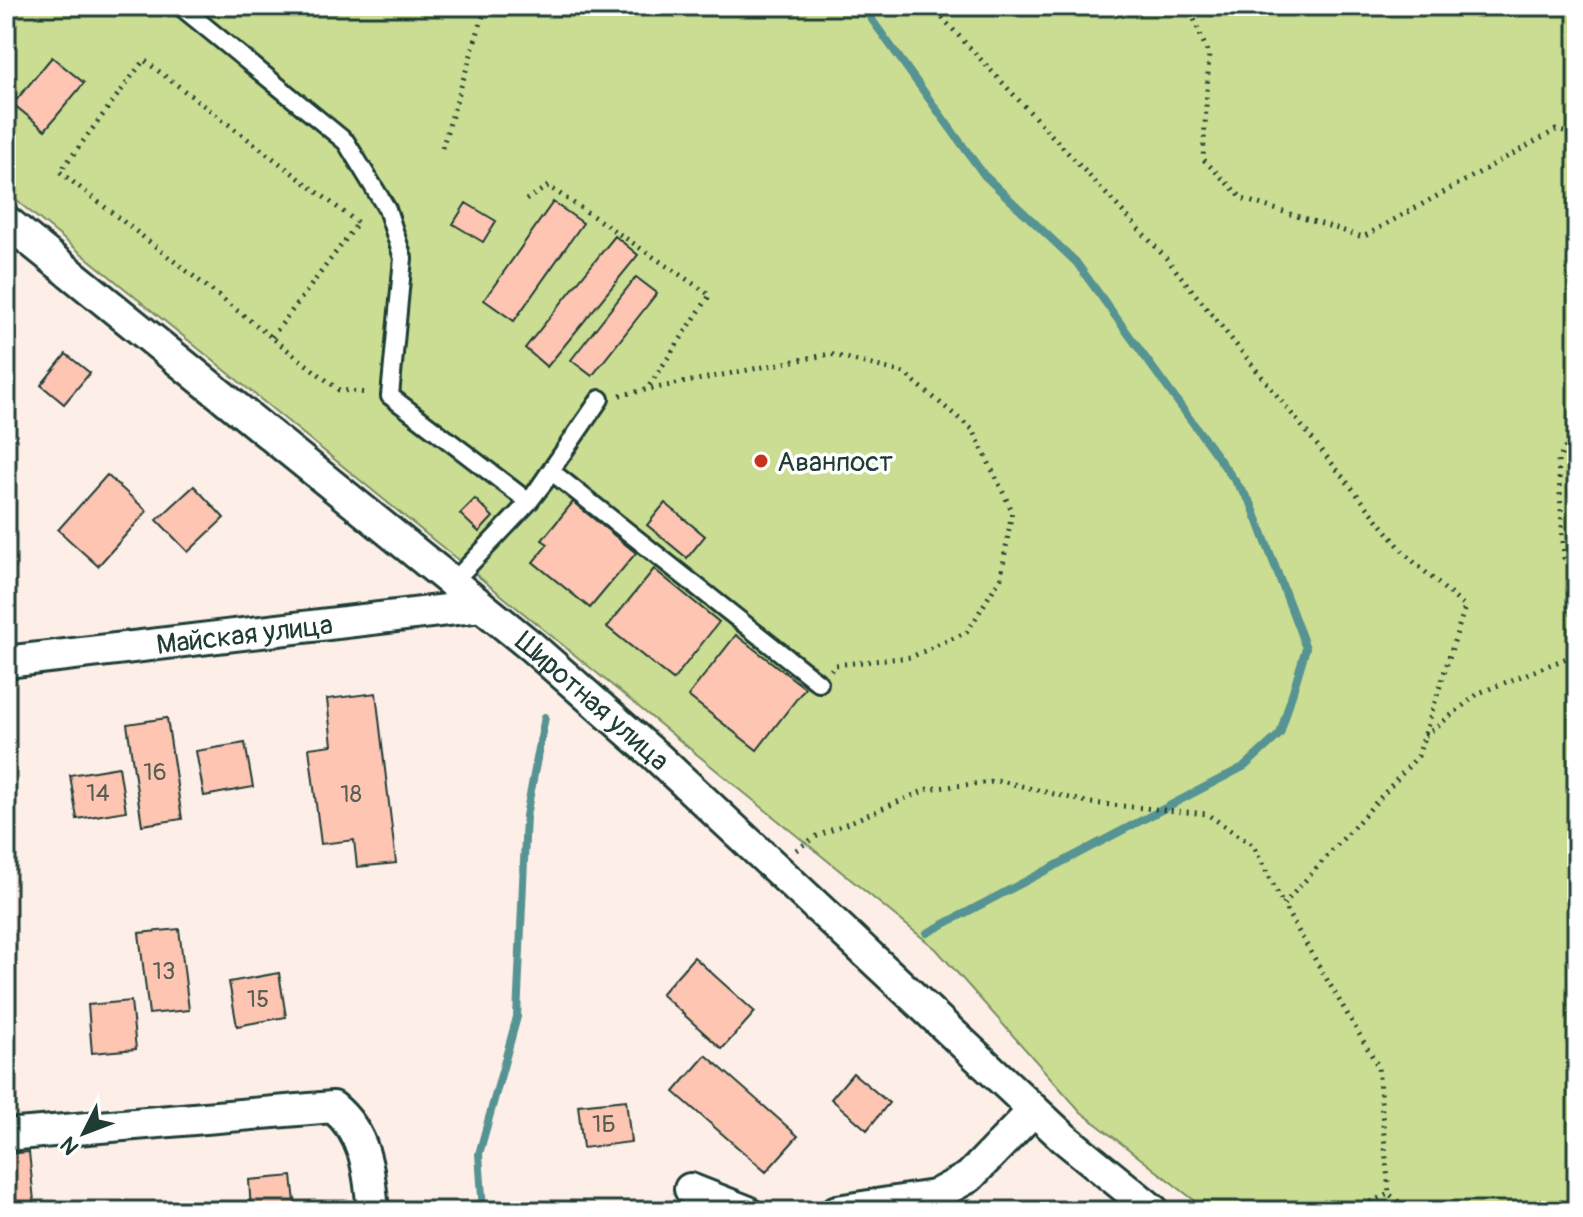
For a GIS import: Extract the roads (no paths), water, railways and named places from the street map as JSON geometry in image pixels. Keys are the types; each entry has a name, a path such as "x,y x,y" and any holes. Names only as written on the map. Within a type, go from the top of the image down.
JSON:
{"street":[{"name":"Широтная улица","path":"6,221 481,606 657,757 1034,1110 1154,1211"},
{"name":"Майская улица","path":"6,662 481,606"},
{"path":"6,1135 333,1107 349,1121 367,1157 373,1211"},
{"path":"837,1211 934,1196 969,1177 1034,1110"},
{"path":"690,1189 746,1211"}],"lane":[{"path":"180,6 346,142 387,209 403,258 390,396 529,502"},
{"path":"529,502 600,399"},
{"path":"452,583 529,502 552,472 819,683"}],"waterway":[{"path":"862,6 984,175 1076,262 1251,503 1306,648 1280,734 1245,766 927,933"},
{"path":"483,1211 479,1154 517,1017 526,816 545,717"}],"place":[{"name":"Аванпост","path":"761,461"}]}
